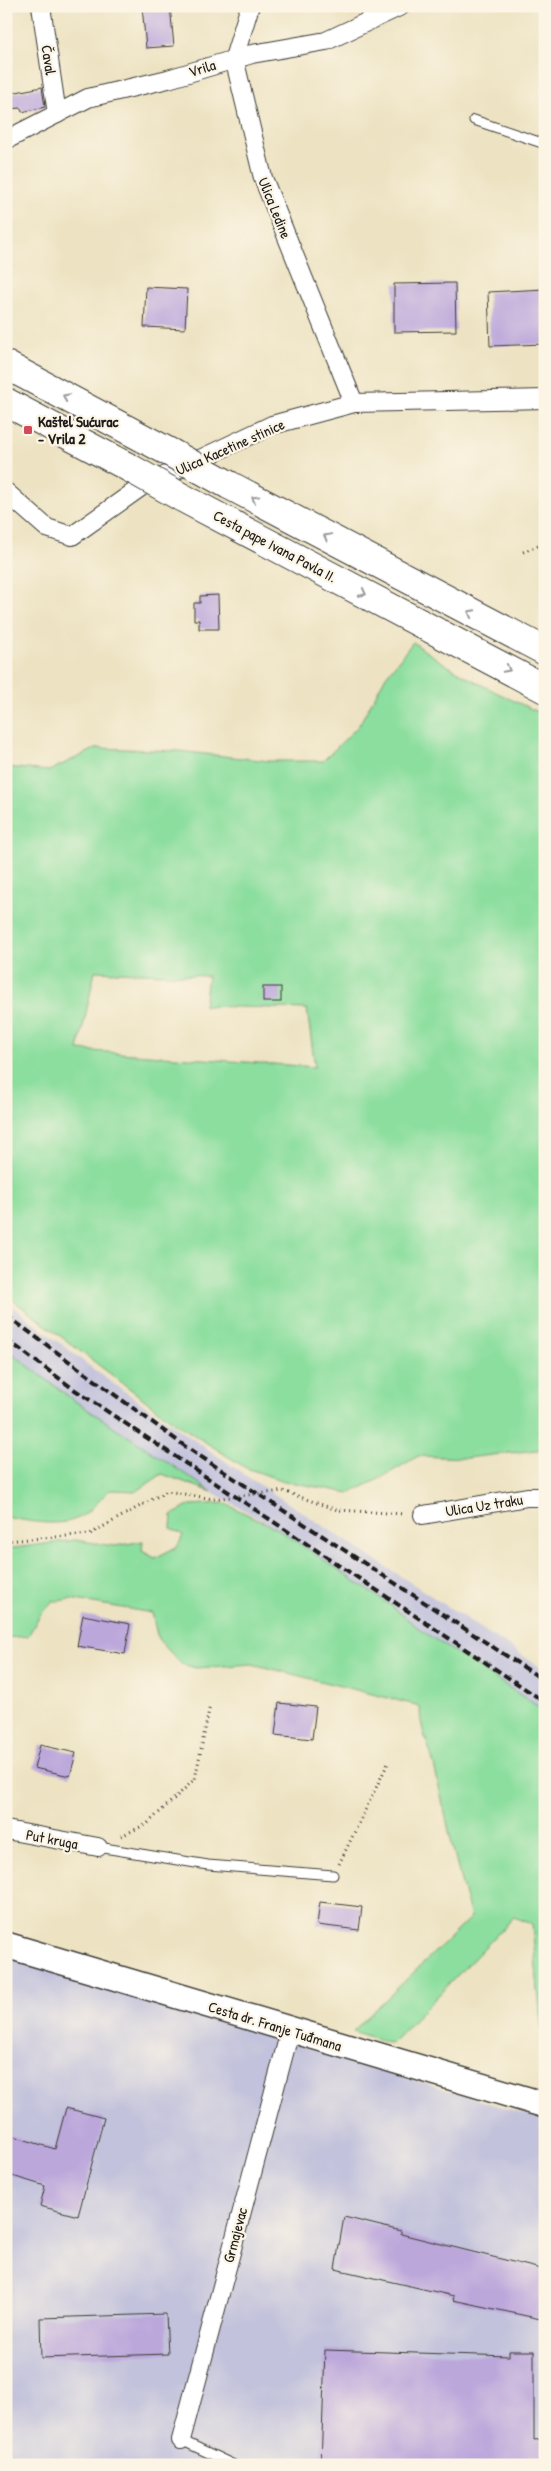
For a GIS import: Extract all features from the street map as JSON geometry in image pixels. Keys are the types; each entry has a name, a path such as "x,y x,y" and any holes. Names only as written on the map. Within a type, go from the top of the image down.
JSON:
{"main road":[{"path":"6,365 545,651"},
{"name":"Cesta pape Ivana Pavla II.","path":"6,402 181,497 545,689"},
{"name":"Cesta dr. Franje Tuđmana","path":"6,1945 290,2031 545,2105"}],"street":[{"name":"Čaval","path":"41,6 57,114"},
{"path":"234,58 250,6"},
{"name":"Vrila","path":"6,140 88,98 168,78 234,58 326,41 401,6"},
{"name":"Ulica Ledine","path":"234,58 263,178 354,403"},
{"name":"Ulica Kacetine stinice","path":"6,492 47,528 72,536 141,487 272,425 354,403 545,398"},
{"name":"Ulica Uz traku","path":"423,1515 526,1497 545,1497"},
{"name":"Put kruga","path":"6,1830 98,1847"},
{"name":"Grmajevac","path":"181,2440 290,2031"}],"lane":[{"path":"474,120 545,144"},
{"path":"98,1847 208,1865 333,1876"},
{"path":"181,2440 234,2465"}],"path":[{"path":"523,552 545,543"},
{"path":"6,1541 90,1534 167,1491 213,1499 283,1491 337,1510 423,1515"},
{"path":"147,1824 195,1778 210,1704"},
{"path":"333,1876 389,1761"}],"shaded area":[{"path":"6,1301 101,1375 251,1479 545,1670 545,1711 422,1631 390,1605 278,1529 212,1492 72,1399 6,1349"},
{"path":"6,1956 545,2120 545,2465 6,2465"}],"green space":[{"path":"413,642 444,664 545,715 545,1449 466,1458 418,1456 379,1479 350,1493 284,1481 246,1468 174,1422 6,1295 6,767 49,771 97,748 178,751 269,761 323,761 359,725 386,676","holes":["95,971 208,976 204,1006 307,1009 315,1067 78,1050"]},
{"path":"6,1349 72,1399 212,1492 162,1474 137,1491 110,1490 88,1512 72,1520 44,1523 6,1517"},
{"path":"224,1503 278,1529 390,1605 422,1631 545,1711 545,2067 532,1924 514,1917 391,2044 353,2031 471,1917 434,1765 423,1730 420,1706 252,1664 196,1668 181,1664 158,1639 152,1613 70,1599 52,1602 40,1615 28,1636 6,1638 6,1549 75,1540 115,1546 143,1541 142,1551 155,1558 178,1546 183,1535 171,1528 172,1515 190,1505"}],"building":[{"path":"142,6 170,6 174,46 146,48"},
{"path":"42,87 45,107 22,112 21,108 6,109 6,94"},
{"path":"455,283 456,331 394,332 394,284"},
{"path":"146,287 187,289 185,329 144,327"},
{"path":"545,289 545,344 490,346 488,292"},
{"path":"218,595 219,629 199,629 199,620 194,620 194,603 200,603 200,596"},
{"path":"263,987 281,987 281,1002 263,1002"},
{"path":"83,1615 130,1624 125,1654 77,1646"},
{"path":"279,1703 316,1707 312,1739 275,1735"},
{"path":"40,1745 76,1753 70,1776 34,1768"},
{"path":"320,1902 362,1907 359,1930 317,1925"},
{"path":"66,2108 104,2118 78,2216 40,2206 45,2186 6,2174 6,2134 55,2149"},
{"path":"344,2217 401,2231 401,2234 545,2270 545,2320 453,2300 454,2296 335,2269"},
{"path":"166,2314 168,2354 41,2358 40,2318"},
{"path":"325,2350 509,2356 509,2351 534,2351 534,2440 545,2439 545,2465 321,2465"}],"railway":[{"path":"6,1315 186,1447 545,1681"},
{"path":"6,1339 75,1390 545,1702"}],"place":[{"name":"Kaštel Sućurac - Vrila 2","path":"28,430"}]}
